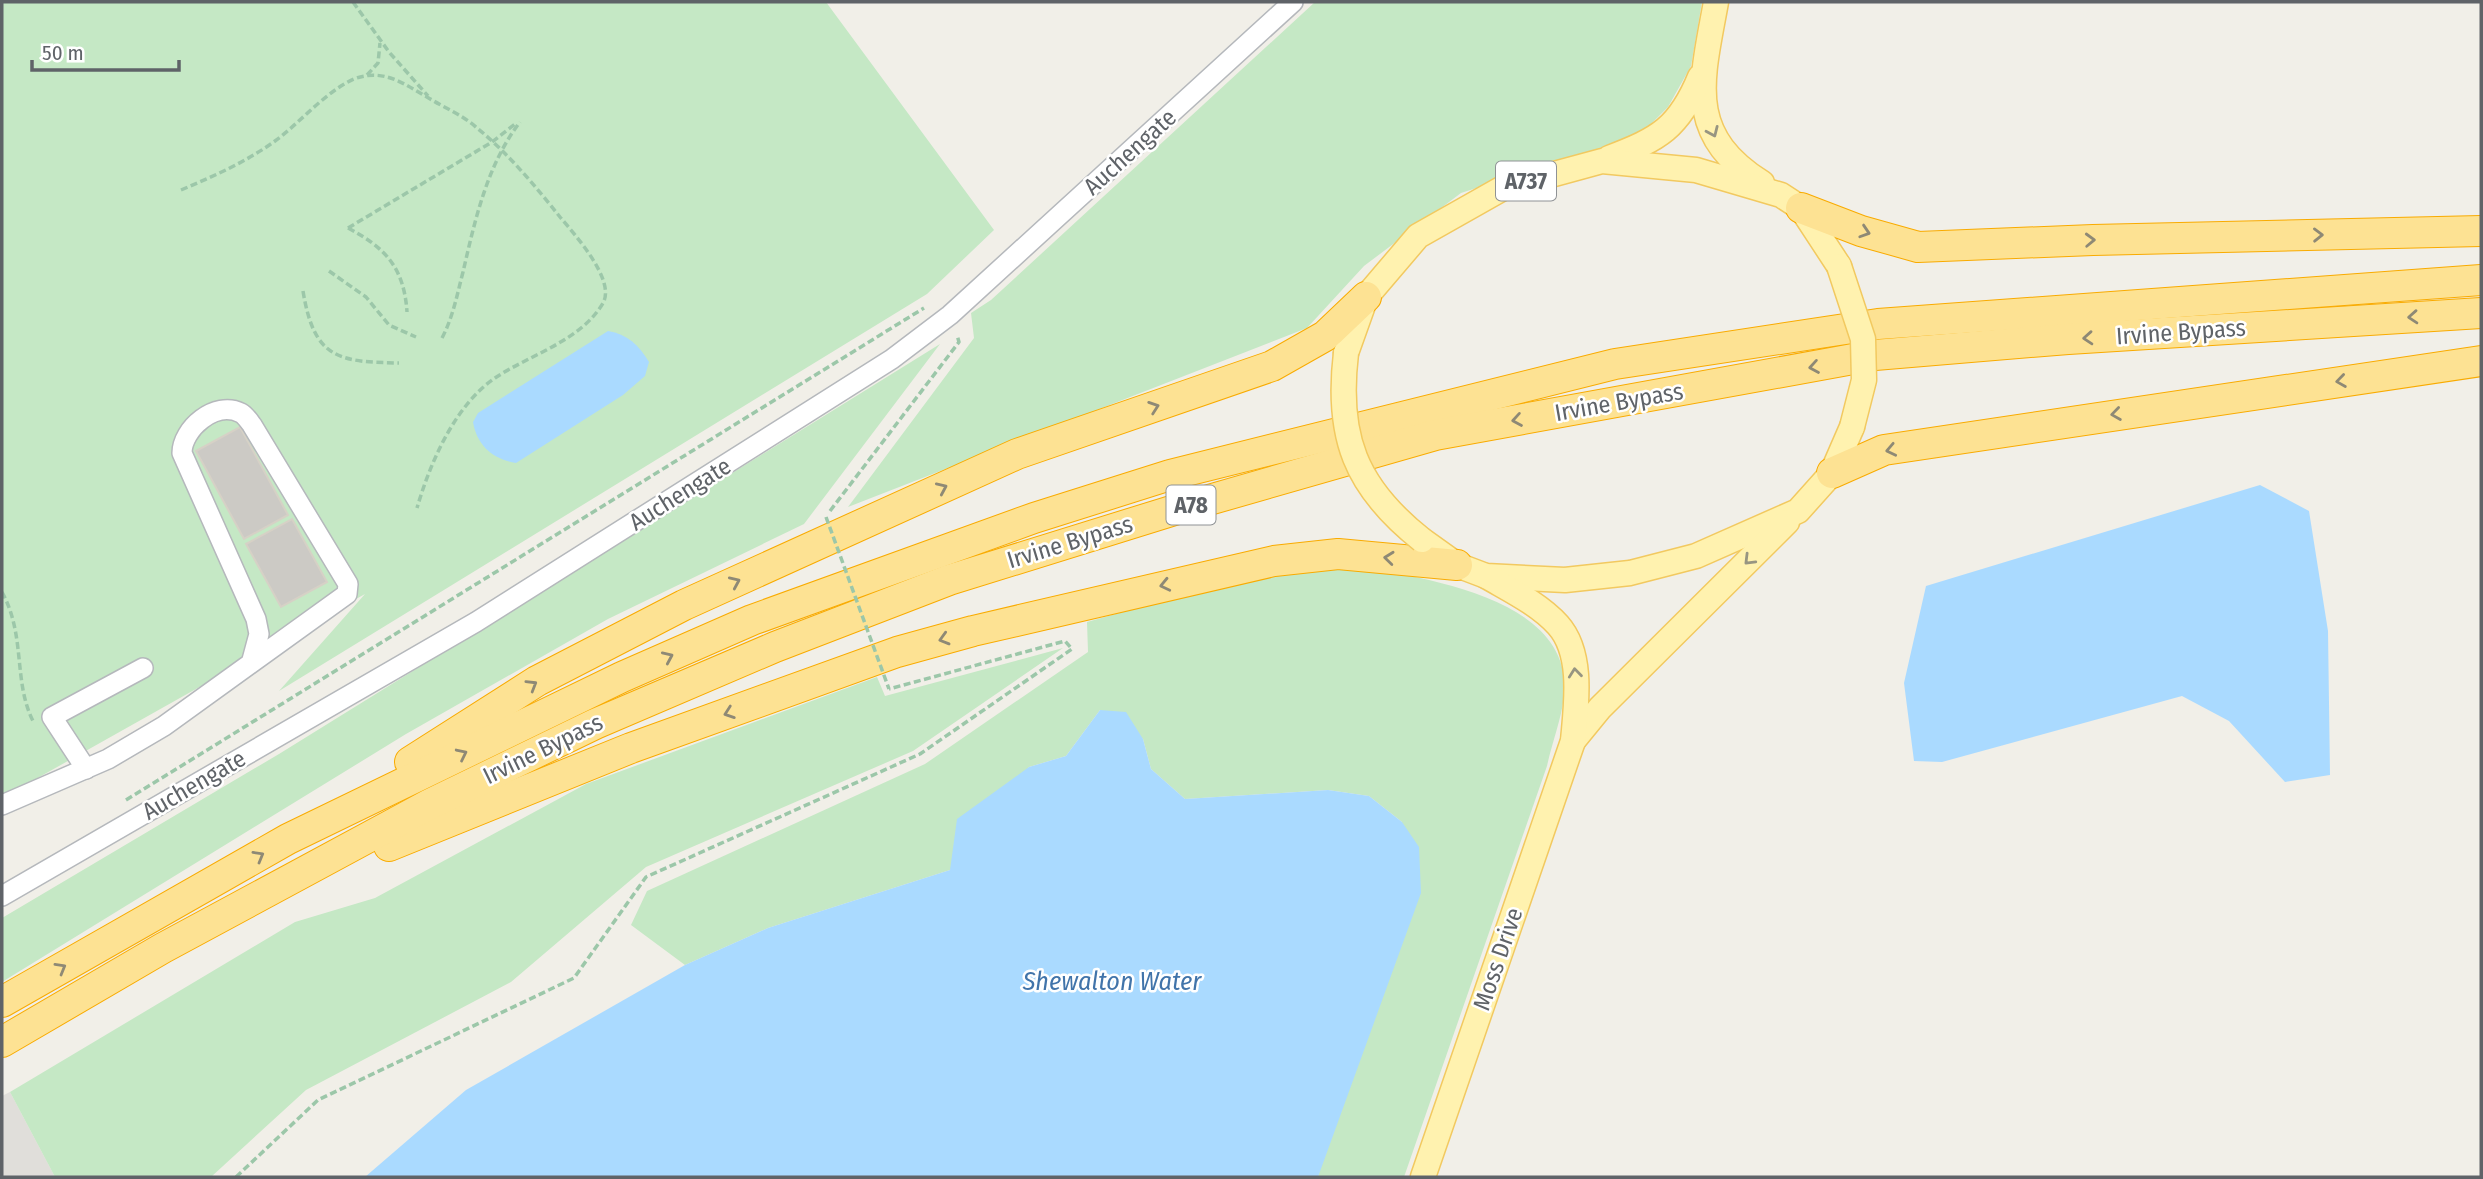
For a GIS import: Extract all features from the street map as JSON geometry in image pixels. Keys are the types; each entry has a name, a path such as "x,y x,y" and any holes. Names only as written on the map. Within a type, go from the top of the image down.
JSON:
{"highway":[{"path":"1791,201 1861,231 1918,247 2481,231"},
{"name":"Irvine Bypass","path":"2,1002 288,839 622,677 752,620 1034,518 1170,475 1615,364 1878,324 2481,279"},
{"path":"288,839 537,681 684,605 1017,454 1272,366 1325,336 1366,297"},
{"name":"Irvine Bypass","path":"2,1042 163,948 430,804 595,724 775,647 950,580 1076,539 1435,435 1875,355 2068,339 2481,313"},
{"path":"1832,473 1884,450 2481,361"},
{"path":"163,948 402,839 539,784 897,652 973,631 1274,561 1338,554 1457,565"}],"main road":[{"name":"A737","path":"1705,66 1687,108 1648,143 1602,161 1503,188 1461,209 1418,236 1366,297 1346,353 1341,394 1346,437 1360,471 1376,494 1422,540 1457,565 1486,576 1565,580 1630,573 1696,556 1798,512 1832,473 1852,427 1864,380 1863,338 1839,266 1791,201 1739,169 1713,137 1703,106 1705,66 1716,2"},
{"name":"A737","path":"1602,161 1696,170 1791,201"},
{"name":"Moss Drive","path":"1573,741 1600,708 1798,512"},
{"name":"Moss Drive","path":"1423,1177 1573,741 1577,696 1573,658 1560,626 1530,602 1486,576"}],"street":[{"name":"Auchengate","path":"2,896 476,622 892,359 950,315 1293,2"},
{"path":"2,805 86,769 164,726 252,660 293,636 347,594 348,584 252,425 241,413 228,410 209,415 193,425 182,440 182,453 256,619 259,634 252,660"},
{"path":"86,769 52,718 143,668"}],"path":[{"path":"353,2 376,34 432,100"},
{"path":"362,77 378,63 381,46 376,34"},
{"path":"181,190 245,161 274,142 337,88 375,74 397,78 469,121 501,151 561,218 605,280 605,300 582,326 495,378 472,397 455,422 424,486 418,508"},
{"path":"442,338 457,299 480,203 501,151 520,122"},
{"path":"407,312 406,291 399,272 368,237 348,228 492,142 515,124"},
{"path":"329,271 355,287 389,325 416,337"},
{"path":"303,291 320,344 339,356 362,362 399,363"},
{"path":"114,807 939,299 950,315 959,342 826,517 889,689 1065,641 1072,649 920,754 646,877 574,978 318,1100 236,1177"},
{"path":"2,592 11,609 18,638 26,708 36,726"}],"shaded area":[{"path":"10,1092 55,1177 2,1177 2,1096"}],"green space":[{"path":"2,2 826,2 994,230 927,294 279,691 365,594 2,798"},
{"path":"1315,2 1702,2 1691,66 1668,107 1640,135 1461,193 1364,266 1307,328 848,507 974,338 971,313 991,300"},
{"path":"940,344 804,524 608,619 406,734 2,982 2,918 279,754"},
{"path":"1357,566 1456,587 1490,599 1522,615 1546,637 1561,663 1564,697 1547,766 1404,1177 1318,1177 1402,822 1369,796 1328,790 1185,799 1151,769 1143,739 1100,710 1066,756 1029,767 950,870 768,928 685,965 631,925 647,891 925,764 1088,652 1087,622 1283,567"},
{"path":"1063,648 913,751 646,867 511,982 306,1090 211,1177 55,1177 10,1092 295,922 375,898 586,784 877,677 885,696"}],"water":[{"path":"608,331 627,338 641,350 649,362 645,376 623,395 516,463 493,455 487,450 478,438 473,422 478,413"},
{"path":"2260,485 2309,511 2328,631 2330,775 2285,782 2229,721 2182,696 1942,762 1914,761 1904,683 1926,586"},
{"name":"Shewalton Water","path":"1100,710 1126,712 1143,739 1151,769 1185,799 1328,790 1369,796 1402,822 1419,847 1421,893 1318,1177 365,1177 466,1090 685,965 768,928 950,870 957,819 1029,767 1066,756"}],"building":[{"path":"240,427 288,515 244,539 196,451"},
{"path":"292,519 327,582 281,607 246,544"}]}
